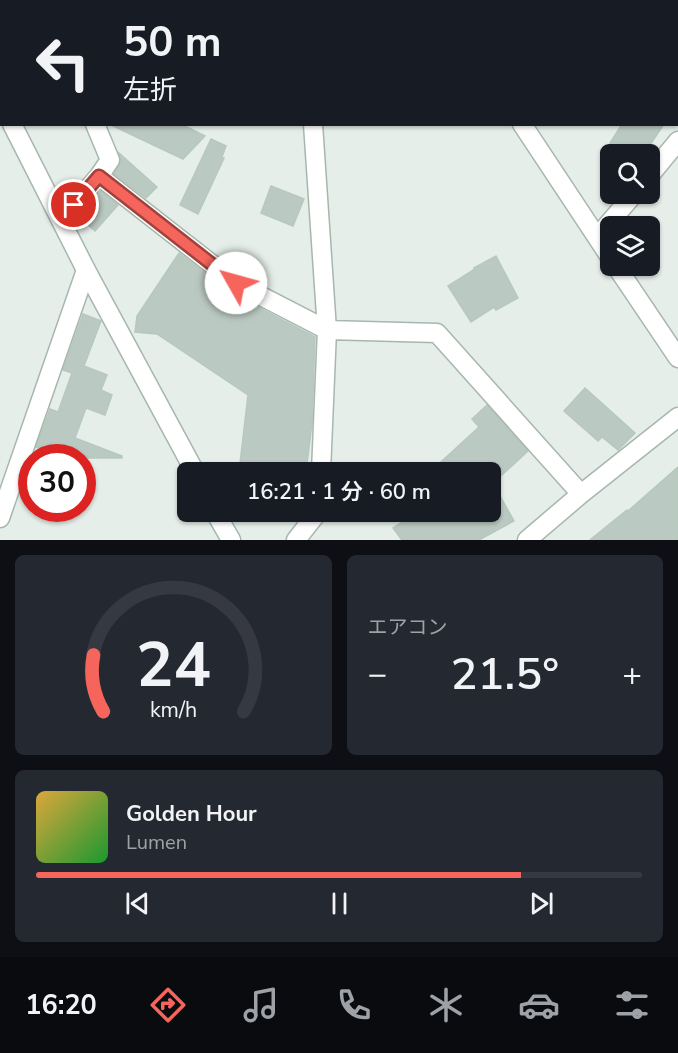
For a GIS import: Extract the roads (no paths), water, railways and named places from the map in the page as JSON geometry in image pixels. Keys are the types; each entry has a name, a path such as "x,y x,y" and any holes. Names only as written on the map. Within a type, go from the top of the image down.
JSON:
{"street":[{"path":"13,126 86,270 190,462"},
{"path":"61,220 110,160 96,126"},
{"path":"313,126 327,330 321,462"},
{"path":"523,126 600,242"},
{"path":"660,163 678,141"},
{"path":"99,176 236,283 327,330 437,333 581,494"},
{"path":"597,237 625,204"},
{"path":"0,518 86,270"},
{"path":"623,276 678,358"},
{"path":"527,540 678,417"},
{"path":"221,522 231,540"},
{"path":"296,540 310,522"}]}
